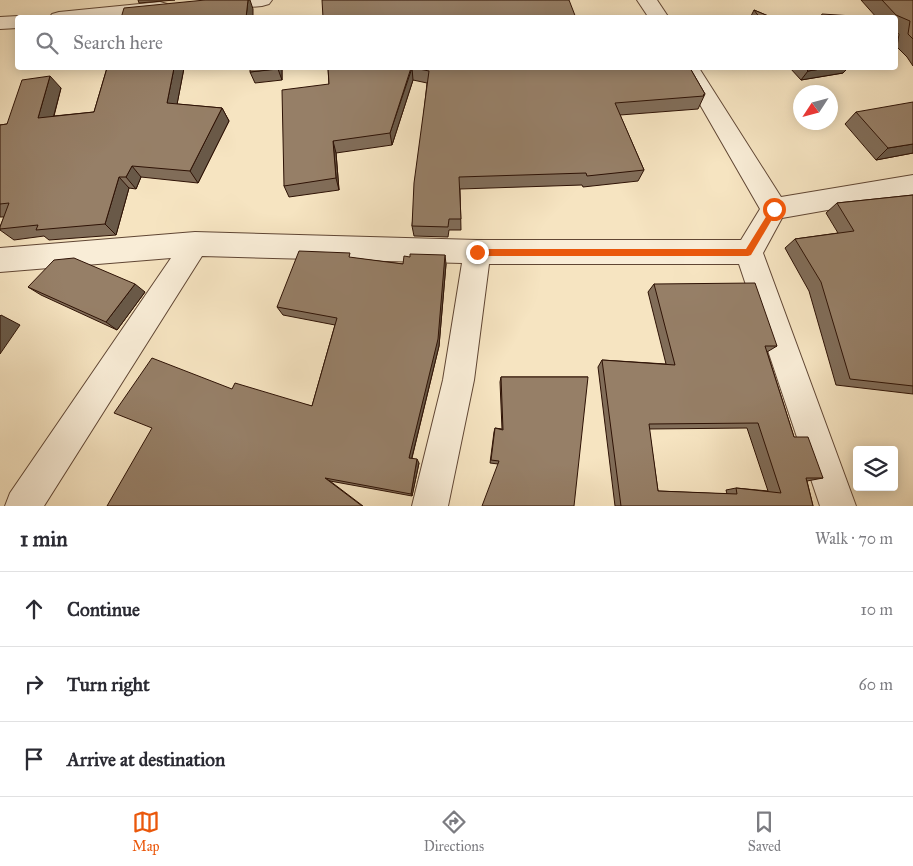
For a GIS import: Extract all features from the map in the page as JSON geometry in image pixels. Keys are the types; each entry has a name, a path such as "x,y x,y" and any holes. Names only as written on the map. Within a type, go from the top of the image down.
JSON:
{"street":[{"path":"90,15 262,0"},
{"path":"647,0 657,15"},
{"path":"0,24 15,22"},
{"path":"690,70 774,209"},
{"path":"748,252 774,209 913,185"},
{"path":"0,260 195,244 477,252 748,252"},
{"path":"23,506 195,244"},
{"path":"430,506 443,457 468,331 477,252"},
{"path":"748,252 838,506"}],"building":[{"path":"205,0 248,0 246,15 122,15 124,8"},
{"path":"322,0 569,0 575,15 323,15"},
{"path":"882,0 913,0 913,39 908,34 910,21 896,15"},
{"path":"754,10 766,15 758,15"},
{"path":"106,70 174,70 167,103 222,108 190,171 132,166 126,177 119,177 105,224 36,230 38,225 0,229 9,203 0,204 0,125 7,124 22,80 50,76 38,118 94,112"},
{"path":"250,70 269,70 250,72"},
{"path":"328,70 410,70 390,133 333,141 336,178 284,186 282,90 329,84"},
{"path":"424,70 691,70 705,94 704,96 615,103 644,170 587,176 586,173 459,177 461,219 449,219 448,227 412,226 414,183 429,71"},
{"path":"913,102 913,144 888,148 856,112"},
{"path":"913,195 913,386 850,379 821,282 795,239 854,231 837,203"},
{"path":"299,251 350,253 349,257 403,264 404,256 410,257 410,254 445,255 438,339 409,458 417,459 411,494 325,478 362,506 107,506 152,428 114,413 152,358 232,389 235,383 312,406 337,318 277,307"},
{"path":"74,258 135,284 106,322 28,287 54,260"},
{"path":"755,283 777,346 765,346 794,437 808,437 823,478 806,478 813,506 621,506 602,360 675,365 654,284","holes":["758,423 781,493 736,488 737,494 658,491 649,424"]},
{"path":"501,377 588,377 574,506 482,506 499,461 491,460 495,428 503,430"}],"route":[{"path":"477,252 748,252 774,209"}]}
